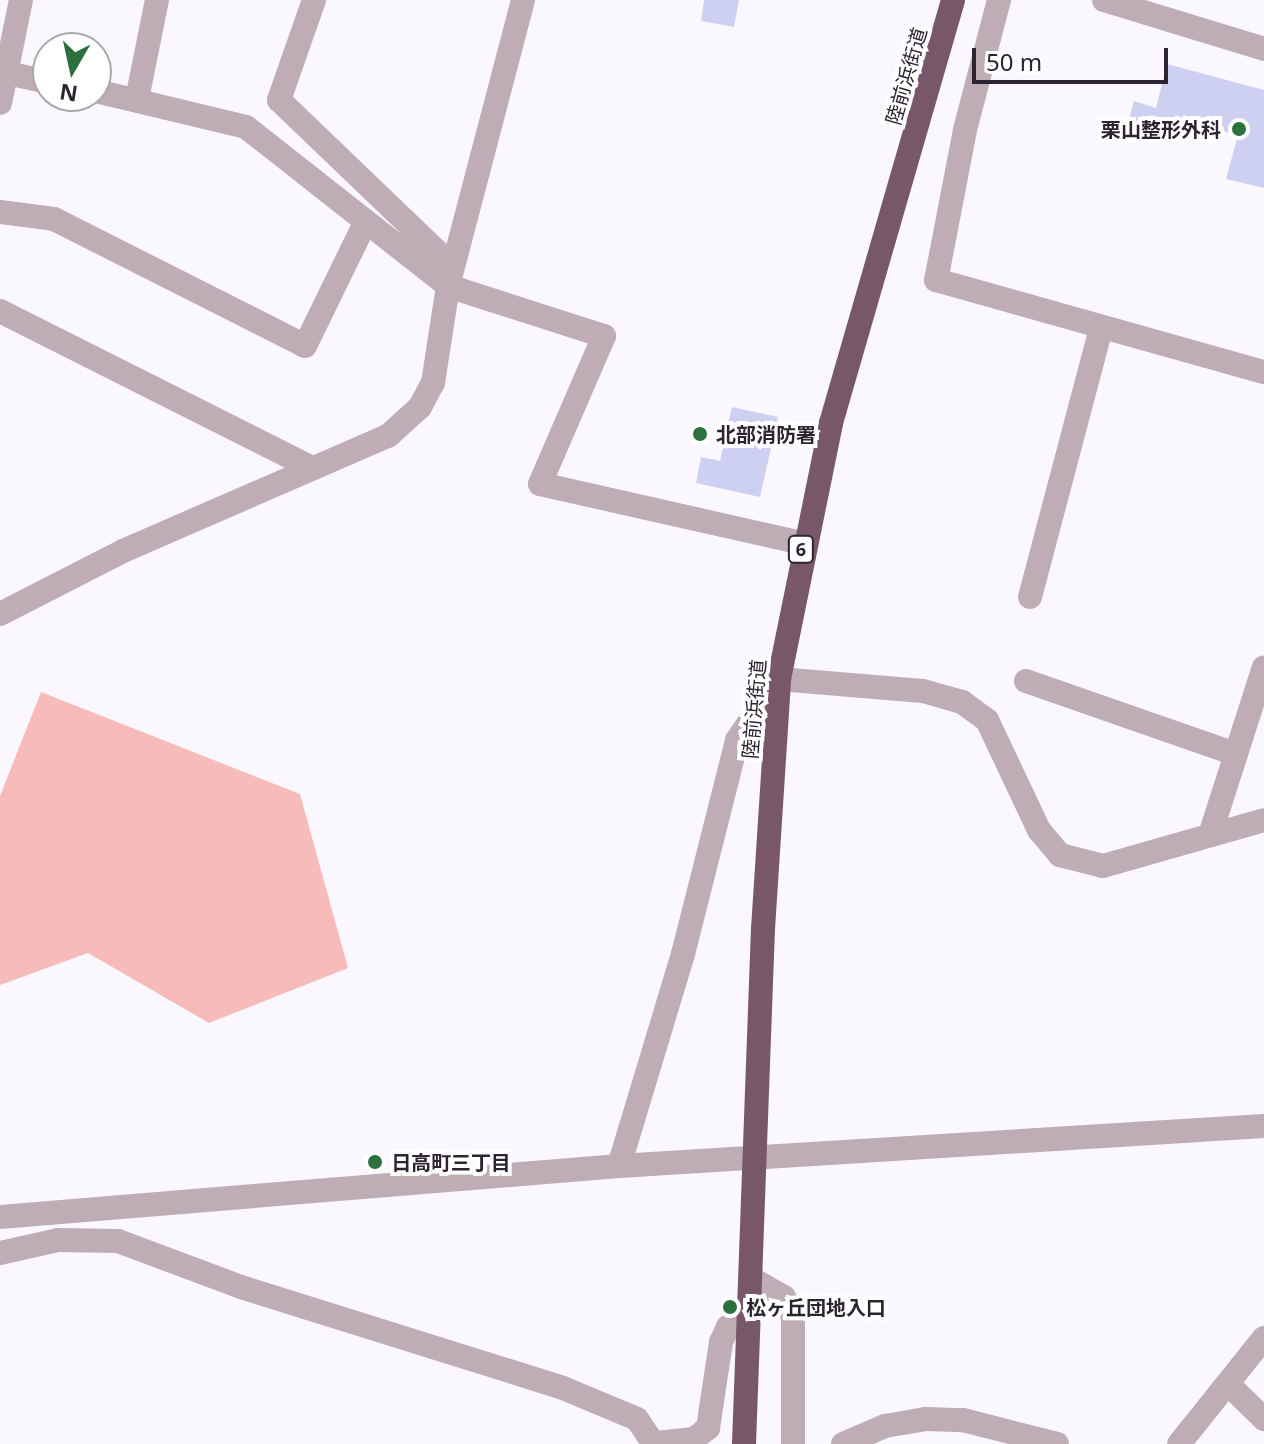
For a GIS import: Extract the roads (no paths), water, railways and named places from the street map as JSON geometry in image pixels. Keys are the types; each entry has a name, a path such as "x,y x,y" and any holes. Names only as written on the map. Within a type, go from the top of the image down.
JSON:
{"highway":[{"name":"陸前浜街道","path":"744,1444 753,1312 757,1117 779,679 802,543 953,0"}],"street":[{"path":"0,103 21,0"},
{"path":"137,99 157,0"},
{"path":"314,0 279,100 450,276"},
{"path":"0,614 310,467 388,436 420,407 433,383 450,276 522,0"},
{"path":"999,0 965,130 936,280 1264,372"},
{"path":"1104,0 1264,49"},
{"path":"7,73 32,78"},
{"path":"112,94 246,127 364,225 450,276 604,336 540,484 802,543"},
{"path":"0,212 54,219 305,346 364,225"},
{"path":"0,311 310,467"},
{"path":"1030,597 1101,328"},
{"path":"1210,835 1264,667"},
{"path":"619,1166 683,954 737,740 779,679 923,691 962,702 987,720 1039,830 1060,855 1103,866 1264,820"},
{"path":"1026,681 1236,754"},
{"path":"0,1217 619,1166 1264,1126"},
{"path":"0,1253 58,1240 118,1241 241,1287 563,1388 637,1419 655,1444 694,1439 708,1428 721,1342 728,1327 753,1312"},
{"path":"754,1280 784,1297 793,1317 793,1444"},
{"path":"1186,1443 1264,1338"},
{"path":"1229,1385 1264,1419"},
{"path":"843,1444 885,1426 926,1419 963,1420 1057,1444"}],"place":[{"name":"栗山整形外科","path":"1239,129"},
{"name":"北部消防署","path":"700,434"},
{"name":"日高町三丁目","path":"375,1162"},
{"name":"松ヶ丘団地入口","path":"730,1307"}]}
